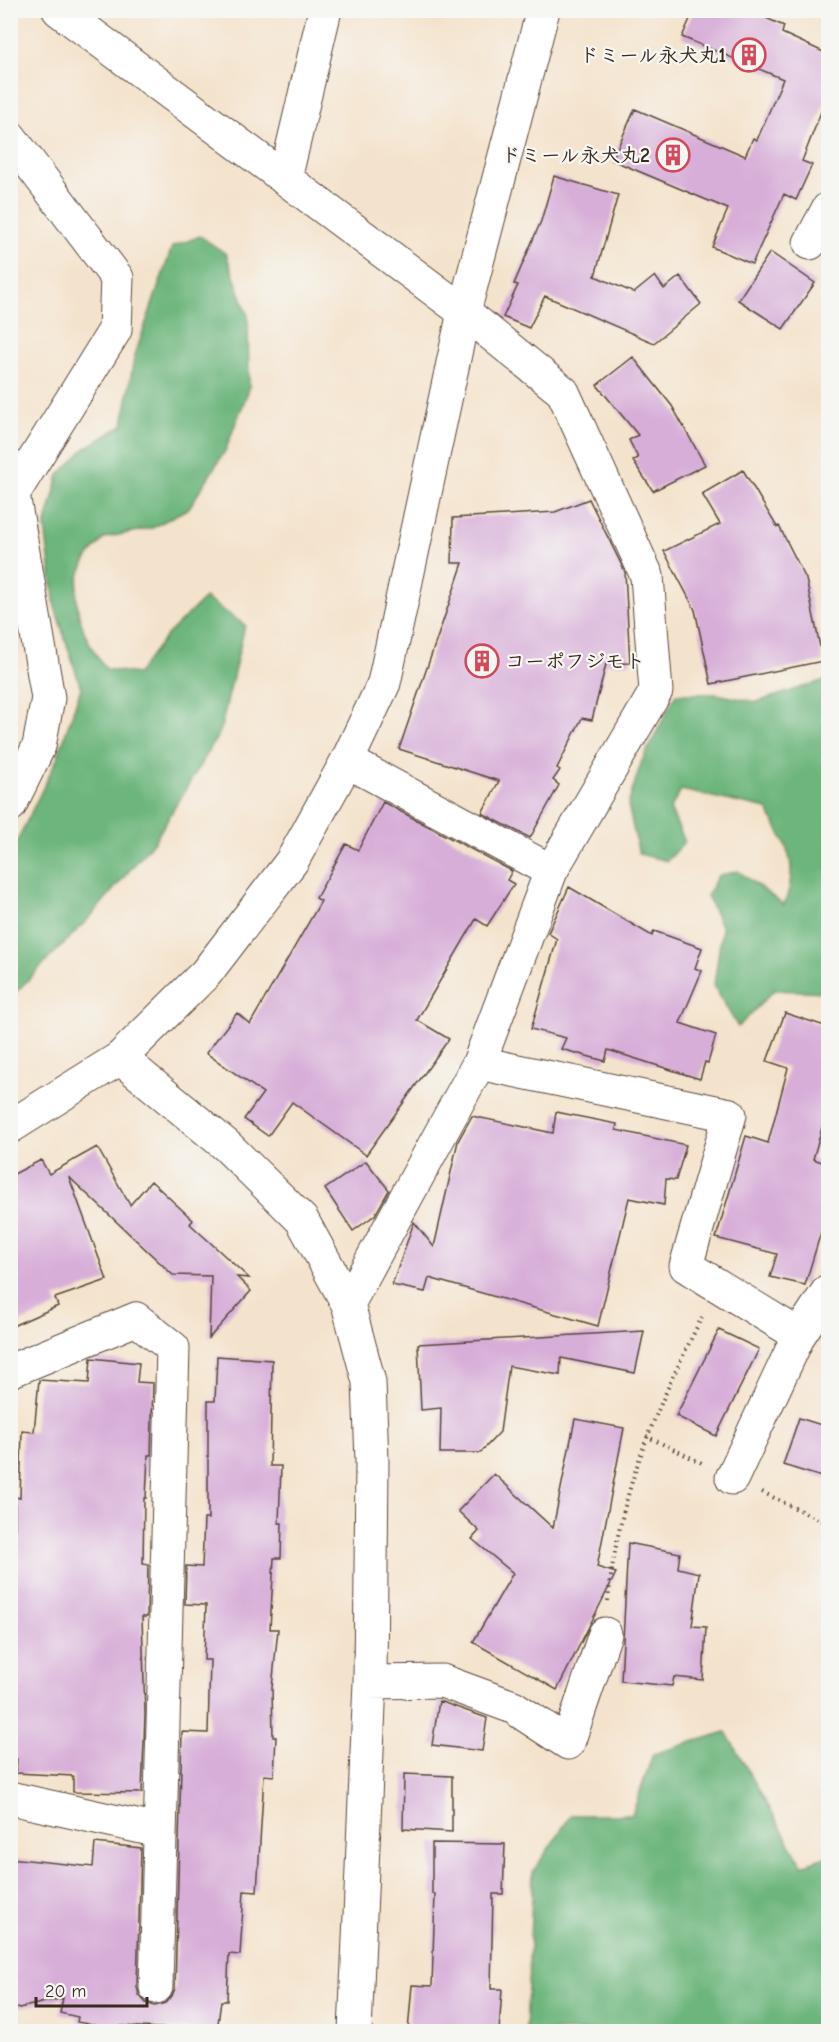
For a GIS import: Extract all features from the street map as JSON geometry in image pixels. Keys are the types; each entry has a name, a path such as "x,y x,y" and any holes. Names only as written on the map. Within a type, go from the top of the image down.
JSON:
{"street":[{"path":"59,10 464,312 563,392 647,576 656,691 551,871 479,1063 348,1304"},
{"path":"285,179 325,10"},
{"path":"10,1127 120,1058 206,973 285,870 347,761 384,683 464,312 543,10"},
{"path":"10,136 117,278 115,330 13,494 17,562 48,698 39,746 10,805"},
{"path":"810,243 828,209"},
{"path":"347,761 551,871"},
{"path":"120,1058 227,1146 302,1220 348,1304 369,1382 372,1461 370,1682 354,2031"},
{"path":"479,1063 730,1115 686,1266 799,1335"},
{"path":"732,1478 799,1335 828,1291"},
{"path":"10,1371 136,1319 173,1348 156,1987"},
{"path":"370,1682 442,1681 513,1707 568,1743 605,1634"},
{"path":"10,1798 159,1832"}],"path":[{"path":"605,1634 619,1522 645,1436 717,1287"}],"green space":[{"path":"200,236 226,254 248,316 249,389 225,451 189,508 152,528 104,538 84,564 79,578 77,605 85,633 106,669 137,674 166,636 205,598 245,625 220,732 155,840 92,915 11,997 11,854 57,759 81,688 55,607 45,527 59,475 84,449 123,425 134,358 172,247"},
{"path":"828,679 828,992 774,990 738,1027 714,986 722,928 707,896 718,876 738,871 784,905 789,891 791,866 780,834 767,809 681,790 670,809 685,842 667,861 639,854 628,805 641,763 676,694 716,694 757,702"},
{"path":"726,1732 802,1865 828,1856 828,2031 526,2031 533,1872 571,1815 632,1815 653,1754"}],"building":[{"path":"694,10 748,10 784,26 782,33 828,54 828,94 802,161 812,165 796,200 784,194 752,264 712,247 728,209 612,160 635,109 745,156 753,138 757,140 783,79 682,37"},
{"path":"554,176 618,195 595,276 634,293 655,276 664,289 680,276 701,304 654,343 545,296 529,328 503,317 518,285 514,284 541,221"},
{"path":"770,252 815,283 783,329 738,300"},
{"path":"633,357 672,406 705,465 653,491 633,461 638,458 629,440 638,435 597,385"},
{"path":"743,470 777,527 779,526 806,579 823,661 711,684 695,610 664,551 720,524 702,494"},
{"path":"589,499 625,572 630,663 606,664 592,720 582,718 557,768 560,770 553,780 559,785 530,838 482,813 499,781 399,749 463,563 452,563 453,518 555,512"},
{"path":"383,802 512,871 507,880 514,884 487,926 476,919 417,1020 449,1039 366,1155 292,1102 268,1136 244,1119 263,1093 206,1053 237,1013 250,1024 321,901 316,898 346,844 358,850"},
{"path":"569,887 652,936 654,931 702,948 695,968 702,971 680,1023 716,1035 708,1063 705,1062 700,1079 608,1050 605,1061 561,1049 566,1038 531,1029 557,939 548,933"},
{"path":"785,1013 828,1027 828,1107 813,1159 828,1164 828,1209 805,1285 770,1277 777,1254 716,1238 746,1136 768,1143 788,1068 767,1061"},
{"path":"556,1112 617,1124 616,1130 686,1145 676,1180 666,1179 664,1205 629,1198 598,1326 429,1278 425,1292 392,1285 414,1222 434,1247 458,1141 472,1116 553,1133"},
{"path":"97,1147 130,1205 151,1181 193,1220 190,1224 249,1278 237,1277 251,1291 209,1338 211,1276 173,1275 69,1177 107,1280 55,1298 58,1306 10,1327 10,1176 41,1160 49,1174"},
{"path":"366,1161 389,1190 375,1215 353,1231 325,1189"},
{"path":"719,1330 759,1349 716,1436 676,1416"},
{"path":"644,1331 635,1373 561,1358 560,1375 509,1366 500,1432 480,1453 440,1453 441,1408 421,1410 418,1344"},
{"path":"217,1356 272,1360 270,1466 281,1466 279,1523 282,1523 281,1558 274,1558 270,1629 278,1629 272,1688 273,1737 276,1737 274,1776 264,1775 257,1892 244,1891 240,1955 229,1954 227,2001 221,2001 217,2031 121,2026 120,2030 77,2022 78,2017 60,2013 63,1998 10,2010 10,1858 93,1867 95,1843 141,1848 137,1987 139,1995 146,2003 155,2006 165,2003 172,1996 175,1988 182,1732 208,1733 210,1660 204,1660 206,1605 185,1604 186,1566 202,1567 204,1519 208,1519 208,1401 215,1401"},
{"path":"91,1358 139,1363 137,1382 153,1383 151,1455 148,1455 146,1498 144,1498 143,1564 148,1565 147,1617 142,1617 145,1714 142,1793 73,1792 73,1776 16,1773 17,1759 10,1759 15,1497 20,1498 22,1431 34,1432 39,1380 89,1383"},
{"path":"799,1418 828,1427 828,1479 783,1465"},
{"path":"575,1419 624,1428 597,1567 616,1573 557,1690 473,1642 513,1573 472,1539 479,1531 458,1511 494,1474 553,1528"},
{"path":"628,1543 680,1553 678,1568 699,1573 692,1626 706,1627 703,1680 674,1677 672,1686 621,1681"},
{"path":"439,1701 487,1718 482,1751 432,1745"},
{"path":"404,1774 452,1776 452,1832 403,1829"},
{"path":"432,1843 505,1844 503,1894 493,1894 491,1989 502,1989 499,2031 408,2031 412,1985 432,1986 435,1894 432,1894"}],"place":[{"name":"ドミール永犬丸1","path":"749,55"},
{"name":"ドミール永犬丸2","path":"673,155"},
{"name":"コーポフジモト","path":"482,661"}]}
